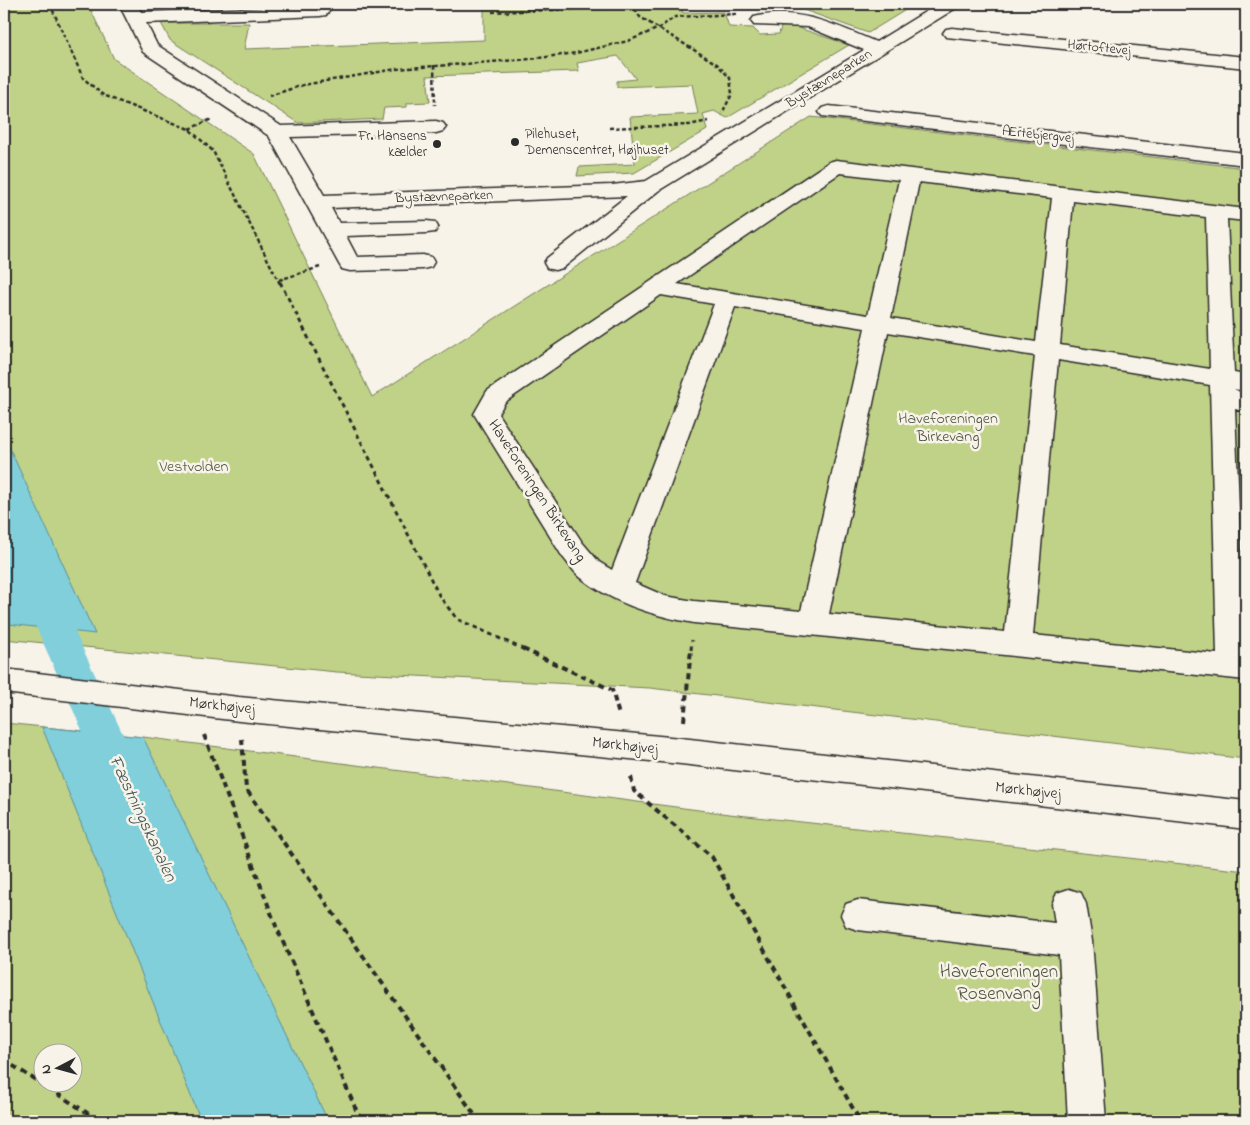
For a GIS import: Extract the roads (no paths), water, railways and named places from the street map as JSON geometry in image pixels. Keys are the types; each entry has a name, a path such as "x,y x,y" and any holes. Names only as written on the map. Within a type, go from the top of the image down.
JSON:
{"street":[{"name":"Bystævneparken","path":"555,263 651,187 950,4"},
{"path":"320,11 131,11 149,48 277,132 333,230 350,264 423,262"},
{"name":"Bystævneparken","path":"760,21 794,20 812,22 878,49"},
{"name":"Hørtoftevej","path":"952,33 1246,63"},
{"name":"Ærtebjergvej","path":"829,112 1246,159"},
{"path":"277,132 436,127"},
{"name":"Haveforeningen Birkevang","path":"1216,211 1222,387 1239,668 694,612 660,606 618,588 589,569 572,549 486,414 496,397 836,166 1216,211 1246,215"},
{"path":"813,623 910,175"},
{"name":"Bystævneparken","path":"317,202 612,191 651,187"},
{"path":"1018,645 1063,193"},
{"path":"333,230 426,227"},
{"path":"659,288 1047,351 1222,387 1246,383"},
{"path":"618,588 727,299"},
{"path":"1222,387 1246,404"},
{"name":"Mørkhøjvej","path":"4,681 239,708 681,751 1246,815"},
{"path":"1069,904 1075,941 1087,1121"},
{"path":"858,916 1075,941"}],"water":[{"path":"4,436 95,634 9,624 4,612"},
{"path":"42,727 143,737 328,1121 201,1121"}],"waterway":[{"name":"Fæstningskanalen","path":"4,517 122,775"}],"place":[{"name":"Pilehuset, Demenscentret, Højhuset","path":"515,142"},
{"name":"Fr. Hansens kælder","path":"437,144"}],"park label":[{"name":"Vestvolden","path":"194,467"},
{"name":"Haveforeningen Rosenvang","path":"999,983"}]}
